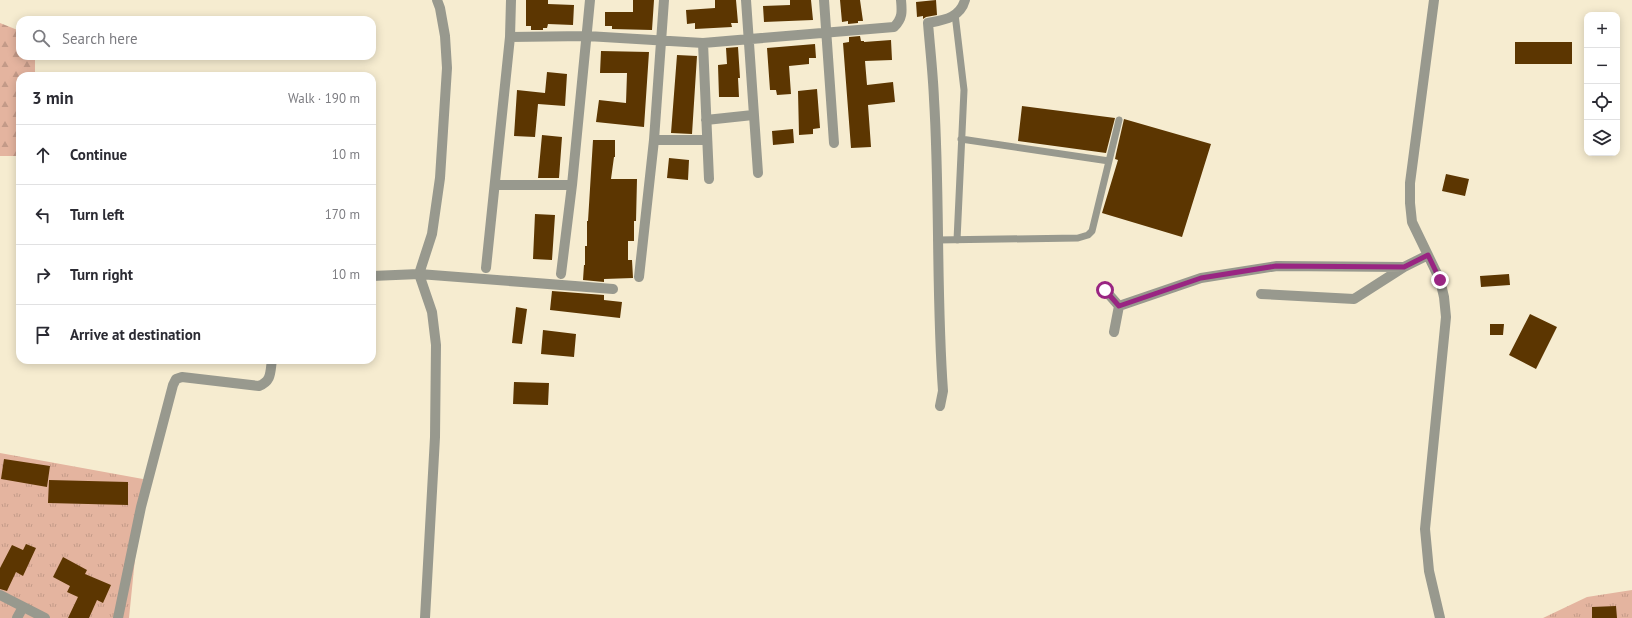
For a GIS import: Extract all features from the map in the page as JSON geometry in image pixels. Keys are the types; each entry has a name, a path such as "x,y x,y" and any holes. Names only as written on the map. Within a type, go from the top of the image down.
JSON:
{"street":[{"path":"424,618 435,437 436,345 432,312 419,274 432,234 440,178 447,68 445,36 437,0"},
{"path":"486,268 510,37 511,0"},
{"path":"561,274 572,186 590,0"},
{"path":"639,277 654,140 664,0"},
{"path":"746,0 758,173"},
{"path":"824,0 834,143"},
{"path":"510,37 587,36 703,43 826,33 894,26 899,22 902,15 901,0"},
{"path":"940,406 943,391 937,240 934,98 928,23 947,19 955,14 963,5 965,0"},
{"path":"1434,0 1410,183 1410,203 1412,222 1440,280 1444,297 1446,317 1425,529 1428,571 1440,618"},
{"path":"703,43 706,140 709,179"},
{"path":"706,120 753,115"},
{"path":"654,140 706,140"},
{"path":"495,185 572,186"},
{"path":"1261,294 1354,299 1404,267 1428,255"},
{"path":"1119,306 1201,278 1276,266 1404,267"},
{"path":"376,276 419,274 613,289"},
{"path":"1105,290 1119,306"},
{"path":"1114,332 1119,306"},
{"path":"118,618 140,507 173,385 176,379 182,377 259,386 265,384 268,380 271,364"},
{"path":"0,595 45,618"},
{"path":"17,618 23,607"}],"lane":[{"path":"955,14 964,90 956,240"},
{"path":"937,240 1078,238 1088,235 1092,231 1119,120"},
{"path":"962,139 1109,161"}],"green space":[{"path":"0,23 16,29 16,60 35,60 35,72 16,72 16,156 0,156"},
{"path":"0,453 143,479 129,618 0,618"},
{"path":"1632,590 1632,618 1543,618 1587,597"}],"building":[{"path":"526,0 548,0 548,4 574,5 573,25 548,24 547,28 543,28 543,30 531,30 531,26 526,26"},
{"path":"633,0 654,0 652,30 612,29 612,26 605,26 605,12 633,12"},
{"path":"715,0 736,0 738,23 731,23 732,27 695,29 695,23 687,24 686,10 715,8"},
{"path":"790,0 811,0 813,20 764,22 763,6 790,5"},
{"path":"840,0 860,0 863,21 848,24 848,21 842,22"},
{"path":"936,0 937,15 923,19 923,16 917,17 916,2"},
{"path":"860,36 861,41 864,42 891,40 892,60 865,61 867,85 893,82 895,102 868,105 871,147 851,148 843,43 849,42 849,37"},
{"path":"1515,42 1572,42 1572,64 1515,64"},
{"path":"815,44 816,58 809,58 809,64 789,66 791,94 777,95 776,90 770,90 767,48"},
{"path":"738,47 740,78 738,78 739,97 719,97 718,65 727,64 726,48"},
{"path":"601,51 649,52 644,127 596,122 599,100 626,103 627,73 600,73"},
{"path":"677,55 697,56 692,134 671,133"},
{"path":"547,72 567,74 565,106 538,104 535,137 514,136 517,90 545,93"},
{"path":"817,89 820,128 813,129 813,134 799,135 798,91"},
{"path":"1022,106 1115,118 1106,153 1018,141"},
{"path":"1124,119 1211,144 1182,237 1102,213 1118,160 1115,159"},
{"path":"793,129 794,143 773,145 772,131"},
{"path":"542,135 562,137 559,178 538,178"},
{"path":"593,140 615,140 615,157 611,179 637,179 634,241 628,241 628,260 632,260 633,278 604,279 604,282 583,280 585,246 587,246 587,221"},
{"path":"669,158 689,160 688,180 667,178"},
{"path":"1446,174 1469,179 1465,196 1442,191"},
{"path":"535,214 555,215 552,260 533,259"},
{"path":"1509,274 1510,285 1481,287 1480,276"},
{"path":"552,291 604,295 604,300 622,302 620,318 550,310"},
{"path":"516,307 527,309 522,344 512,343"},
{"path":"1530,314 1557,327 1536,369 1509,355"},
{"path":"1490,324 1504,324 1503,335 1490,335"},
{"path":"543,330 576,334 574,357 541,354"},
{"path":"514,382 549,383 548,405 513,404"},
{"path":"4,459 50,466 47,487 1,479"},
{"path":"49,480 128,482 128,505 48,503"},
{"path":"26,544 36,548 23,576 16,572 7,591 0,589 0,568 12,545 23,550"},
{"path":"63,557 87,570 85,574 111,585 103,603 97,600 89,618 68,618 78,597 67,592 70,586 53,577"},
{"path":"1616,606 1617,618 1592,618 1592,607"}],"route":[{"path":"1105,290 1119,306 1201,278 1276,266 1404,267 1428,255 1440,280"}]}
